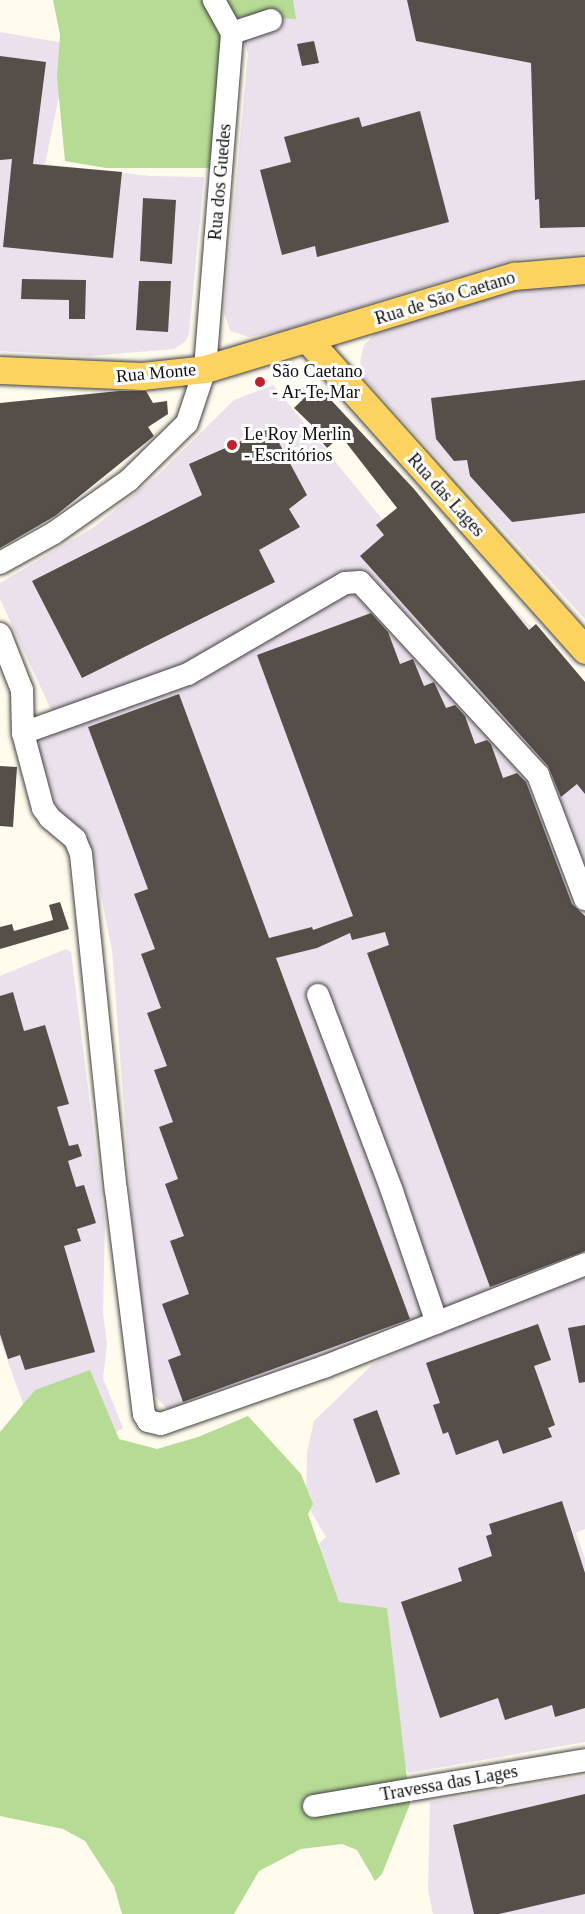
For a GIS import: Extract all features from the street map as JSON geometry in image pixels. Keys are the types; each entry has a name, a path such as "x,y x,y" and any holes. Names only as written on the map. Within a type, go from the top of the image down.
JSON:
{"main road":[{"name":"Rua de São Caetano","path":"308,340 514,276 585,270"},
{"name":"Rua Monte","path":"0,370 142,376 205,369 308,340"},
{"name":"Rua das Lages","path":"308,340 585,650"}],"street":[{"path":"214,0 232,33 271,20"},
{"name":"Rua dos Guedes","path":"0,563 54,533 129,480 187,423 205,369 232,33"},
{"path":"23,733 180,678 345,583 360,582 538,775 585,899"},
{"path":"0,634 22,690 23,733 43,808 50,818 75,839 81,854 116,1190 144,1414 148,1421 161,1424 324,1367 585,1264"},
{"path":"318,995 437,1323"},
{"name":"Travessa das Lages","path":"314,1806 585,1760"}],"shaded area":[{"path":"228,0 585,0 585,253 514,259 282,331 249,337 230,331 224,312 248,53"},
{"path":"0,32 70,44 45,164 150,176 204,177 189,333 186,341 174,349 91,356 0,351"},
{"path":"585,281 585,619 365,379 360,362 364,345 376,333 516,286"},
{"path":"273,385 391,530 418,506 585,684 585,1529 576,1533 585,1558 585,1742 408,1773 372,1698 282,1580 326,1537 306,1503 307,1452 314,1421 373,1364 410,1345 425,1322 169,1411 149,1389 140,1320 112,950 95,867 73,827 58,812 38,747 52,712 0,599 0,583 94,527 158,475 234,400"},
{"path":"66,949 71,952 105,1224 103,1313 107,1344 103,1378 123,1428 20,1492 0,1437 24,1406 0,1340 0,976"},
{"path":"585,1776 585,1914 433,1914 428,1890 430,1802"}],"green space":[{"path":"53,0 293,0 296,19 223,16 210,168 106,168 65,161 57,78 60,35"},
{"path":"90,1370 119,1439 157,1449 198,1437 248,1416 301,1474 313,1504 308,1514 339,1602 387,1608 410,1804 382,1874 375,1881 357,1850 342,1844 301,1849 259,1871 234,1914 122,1914 114,1886 85,1841 63,1829 0,1816 0,1432 35,1390"}],"building":[{"path":"407,0 585,0 585,227 540,228 539,199 535,200 531,63 416,41"},
{"path":"314,41 319,63 302,66 297,44"},
{"path":"0,56 46,62 33,164 122,172 113,258 3,247 12,159 0,160"},
{"path":"420,111 449,222 317,257 315,246 282,255 260,170 291,162 284,137 359,117 362,127"},
{"path":"143,198 176,200 172,264 140,261"},
{"path":"22,279 86,280 85,319 69,319 69,300 21,299"},
{"path":"139,281 171,281 168,332 136,330"},
{"path":"585,380 585,513 512,522 470,476 467,460 454,461 436,439 431,398"},
{"path":"317,385 414,489 529,630 536,624 585,682 585,794 577,784 561,797 548,766 360,556 384,535 376,525 397,508 341,436 327,448 316,435 319,432 294,408"},
{"path":"119,391 146,391 153,403 167,401 168,414 148,427 154,436 55,516 0,548 0,403"},
{"path":"271,428 307,495 289,509 300,527 259,550 275,582 82,678 32,581 202,495 189,464"},
{"path":"371,613 388,632 400,664 413,659 424,686 434,682 446,708 455,705 465,716 475,744 487,740 491,744 503,778 517,773 526,782 572,904 585,916 585,1251 490,1287 367,953 389,945 385,932 352,940 350,933 317,948 276,958 410,1319 183,1402 168,1360 181,1355 162,1304 189,1294 170,1241 184,1236 165,1184 178,1179 159,1127 173,1122 154,1070 167,1066 147,1013 161,1008 141,954 155,949 134,894 148,889 88,727 179,694 269,938 312,927 313,930 353,916 257,655"},
{"path":"0,766 17,767 13,827 0,826"},
{"path":"60,902 69,929 0,949 0,927 12,924 14,931 53,920 49,905"},
{"path":"13,992 24,1031 45,1025 69,1104 57,1107 69,1146 78,1144 82,1156 68,1161 76,1187 84,1185 96,1223 77,1229 81,1241 64,1246 95,1352 25,1370 20,1355 8,1359 0,1334 0,996"},
{"path":"538,1324 551,1360 534,1366 555,1425 548,1428 552,1437 503,1454 498,1440 456,1455 448,1432 443,1434 433,1405 440,1403 426,1363"},
{"path":"585,1325 585,1382 579,1383 568,1328"},
{"path":"377,1410 400,1474 376,1483 353,1419"},
{"path":"562,1501 585,1573 585,1708 555,1717 552,1705 505,1720 498,1698 440,1718 401,1602 462,1581 458,1568 492,1556 486,1536 492,1534 489,1524"},
{"path":"585,1794 585,1894 499,1914 474,1914 453,1825"}],"place":[{"name":"São Caetano - Ar-Te-Mar","path":"260,382"},
{"name":"Le Roy Merlin - Escritórios","path":"232,445"}]}
